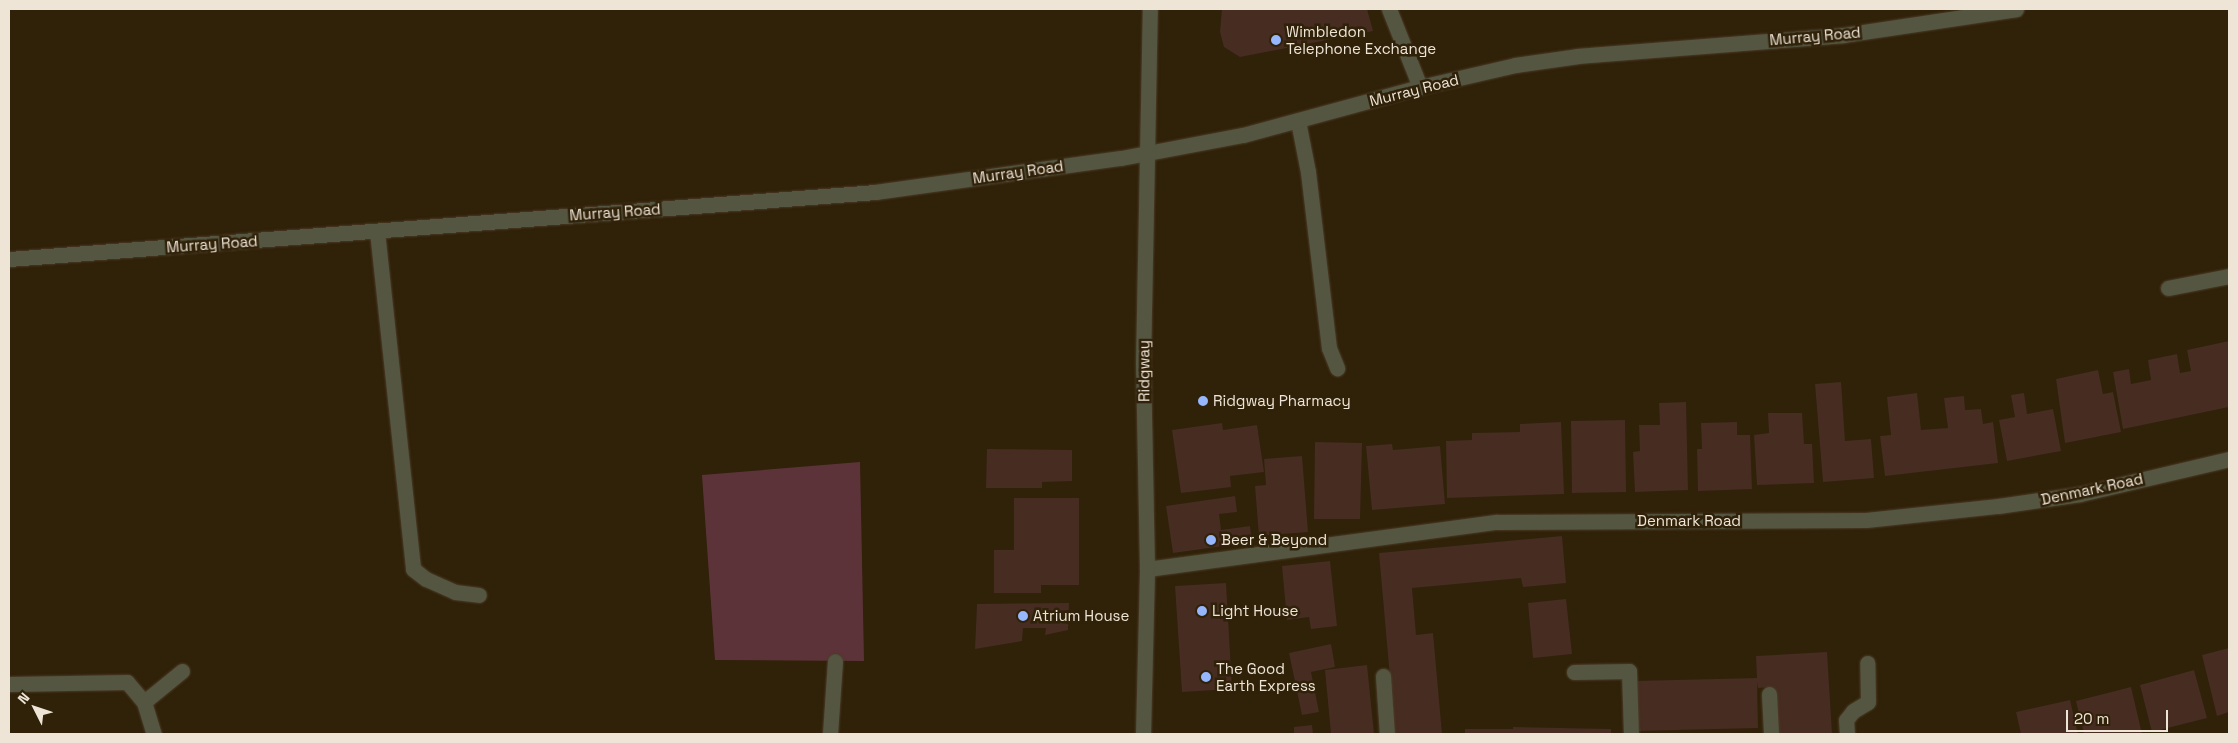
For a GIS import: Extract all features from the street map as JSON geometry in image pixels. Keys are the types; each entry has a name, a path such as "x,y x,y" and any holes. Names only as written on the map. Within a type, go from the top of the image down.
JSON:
{"street":[{"name":"Ridgway","path":"1142,734 1147,569 1143,364 1150,9"},
{"path":"1388,9 1420,87"},
{"name":"Murray Road","path":"9,258 875,192 1146,153 1298,121 1420,87 1515,65 1578,56 1843,35 2016,9"},
{"path":"1298,121 1308,172 1329,348 1336,368"},
{"path":"377,231 414,569 426,580 455,592 479,595"},
{"path":"2168,288 2229,276"},
{"name":"Denmark Road","path":"1147,569 1496,522 1875,519 1998,506 2080,494 2229,459"},
{"path":"830,734 835,661"},
{"path":"1847,734 1846,720 1853,711 1868,702 1867,663"},
{"path":"144,702 182,671"},
{"path":"1574,672 1629,671 1631,734"},
{"path":"1383,676 1387,734"},
{"path":"9,684 127,682 144,702 154,734"},
{"path":"1769,694 1771,734"}],"shaded area":[{"path":"860,462 864,661 715,660 702,475"}],"building":[{"name":"Wimbledon Telephone Exchange","path":"1222,9 1367,9 1373,31 1240,57 1224,47 1220,32"},
{"path":"2229,341 2229,407 2123,429 2113,372 2129,369 2131,384 2151,380 2148,360 2177,354 2180,373 2191,371 2187,350"},
{"path":"2098,370 2103,394 2113,392 2121,432 2065,443 2056,379"},
{"path":"1841,382 1845,441 1871,439 1874,478 1823,482 1815,384"},
{"path":"1917,393 1921,430 1948,428 1944,398 1964,396 1965,410 1981,409 1983,424 1993,422 1998,463 1885,476 1880,436 1891,435 1887,397"},
{"path":"2024,393 2027,414 2053,409 2061,451 2007,461 1999,420 2015,417 2011,395"},
{"path":"1686,402 1688,490 1635,492 1633,452 1640,451 1639,425 1660,425 1659,403"},
{"path":"1768,413 1802,413 1804,444 1812,444 1814,483 1757,485 1754,435 1769,433"},
{"path":"1625,420 1626,492 1572,493 1571,421"},
{"path":"1561,422 1564,494 1447,498 1446,441 1472,440 1472,433 1520,432 1520,424"},
{"path":"1737,422 1737,435 1750,435 1752,489 1698,491 1697,449 1702,449 1701,423"},
{"path":"1222,423 1223,430 1257,425 1264,472 1230,476 1231,487 1181,493 1172,430"},
{"path":"1315,442 1362,443 1360,519 1314,519"},
{"path":"1392,444 1393,450 1440,446 1445,504 1372,510 1366,446"},
{"path":"987,449 1072,450 1072,481 1042,482 1042,488 986,488"},
{"path":"1302,456 1308,532 1259,536 1255,486 1266,485 1264,459"},
{"path":"1235,496 1237,512 1219,514 1221,530 1250,526 1252,542 1173,553 1166,506"},
{"path":"1014,498 1079,498 1079,585 1041,585 1041,593 994,593 994,550 1014,550"},
{"path":"1562,536 1566,583 1523,587 1521,578 1412,588 1416,635 1433,633 1442,734 1395,734 1379,553"},
{"path":"1330,561 1337,626 1311,629 1309,617 1287,620 1282,566"},
{"path":"1226,583 1232,689 1182,692 1175,586"},
{"path":"1566,599 1572,654 1533,658 1528,603"},
{"name":"Atrium House","path":"1069,603 1068,630 1045,635 1046,628 1023,628 1022,641 975,649 977,604"},
{"path":"1331,644 1335,667 1311,672 1319,712 1302,715 1289,653"},
{"path":"2229,648 2229,712 2217,716 2202,655"},
{"path":"1827,652 1832,734 1775,734 1772,687 1758,688 1757,682 1758,728 1636,731 1635,681 1757,678 1756,656"},
{"path":"1367,665 1374,734 1331,734 1325,670"},
{"path":"2194,670 2207,718 2152,732 2140,685"},
{"path":"2131,687 2142,734 2084,734 2076,701"},
{"path":"2070,700 2078,734 2021,734 2016,712"},
{"path":"1312,725 1313,734 1294,734 1294,727"},
{"path":"1513,727 1611,729 1611,734 1465,734 1465,729 1513,729"}],"place":[{"name":"Wimbledon Telephone Exchange","path":"1276,40"},
{"name":"Ridgway Pharmacy","path":"1203,401"},
{"name":"Beer & Beyond","path":"1211,540"},
{"name":"Light House","path":"1202,611"},
{"name":"Atrium House","path":"1023,616"},
{"name":"The Good Earth Express","path":"1206,677"}]}
